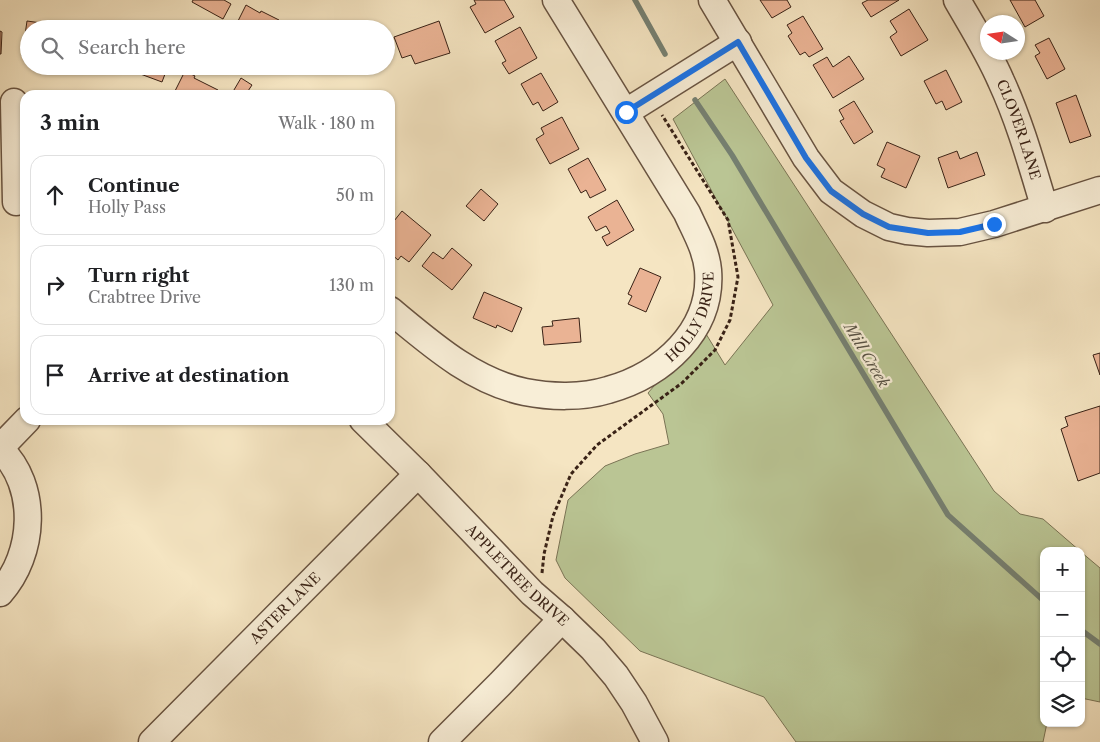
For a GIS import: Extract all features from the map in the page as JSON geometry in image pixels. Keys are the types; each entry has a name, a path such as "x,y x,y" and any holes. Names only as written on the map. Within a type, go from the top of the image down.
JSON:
{"street":[{"name":"HOLLY DRIVE","path":"395,314 422,337 455,360 498,384 525,392 552,395 598,392 643,377 660,366 684,343 699,321 708,286 708,269 703,246 687,213 556,0"},
{"path":"712,0 806,158 831,191 863,214 889,227 928,233 960,232 1045,209 1100,190"},
{"name":"CLOVER LANE","path":"956,0 977,34 1001,80 1020,128 1045,209"},
{"path":"626,112 738,42"},
{"path":"13,102 14,202"},
{"path":"0,593 9,582 20,561 29,521 25,492 16,471 0,448 22,425"},
{"name":"APPLETREE DRIVE","path":"368,425 418,474 532,593 593,649 616,676 634,703 655,742"},
{"name":"ASTER LANE","path":"152,742 418,474"},
{"path":"442,742 562,619"}],"green space":[{"path":"725,79 994,491 1020,514 1043,519 1075,547 1040,547 1040,727 1046,727 1043,742 796,742 764,697 640,651 565,578 556,560 568,500 605,466 635,454 669,444 663,414 648,393 703,329 725,365 773,305 673,119"},
{"path":"1085,555 1100,568 1100,702 1085,699"}],"building":[{"path":"193,0 224,0 231,4 223,19 192,2"},
{"path":"474,0 504,0 514,17 485,33 470,7 476,4"},
{"path":"760,0 787,0 791,7 772,18"},
{"path":"868,0 899,0 871,17 862,3"},
{"path":"1010,0 1035,0 1044,16 1025,27 1025,15 1018,15"},
{"path":"246,5 279,20 238,20"},
{"path":"909,9 928,40 901,56 890,37 897,32 890,21"},
{"path":"803,16 823,49 809,57 805,52 800,55 788,36 792,33 787,25"},
{"path":"439,21 450,53 415,64 411,55 402,58 395,37"},
{"path":"520,27 537,58 509,74 502,63 506,61 495,41"},
{"path":"0,31 2,32 1,54 0,54"},
{"path":"1049,38 1065,69 1047,79 1035,56 1040,53 1035,45"},
{"path":"849,56 864,79 833,98 813,65 827,57 833,67"},
{"path":"946,70 962,102 946,110 942,101 936,104 924,81"},
{"path":"541,73 558,102 543,111 538,102 533,105 521,84"},
{"path":"143,75 165,75 162,82"},
{"path":"183,75 193,75 195,76 194,78 218,90 176,90"},
{"path":"241,78 252,85 249,90 234,90"},
{"path":"1076,95 1091,136 1070,143 1056,103"},
{"path":"854,101 873,132 854,144 840,121 844,119 839,110"},
{"path":"562,117 579,149 550,164 536,139 544,134 541,128"},
{"path":"887,142 920,156 906,188 881,177 885,169 877,165"},
{"path":"957,151 960,159 977,152 985,175 948,188 938,158"},
{"path":"588,158 606,190 590,198 586,190 581,193 568,169"},
{"path":"481,189 498,204 484,221 466,206"},
{"path":"617,200 634,230 607,246 602,237 610,233 606,226 596,231 588,217"},
{"path":"402,211 431,235 409,262 401,256 398,260 395,257 395,220"},
{"path":"452,248 472,265 452,290 422,266 433,252 443,259"},
{"path":"640,268 661,277 646,312 628,304 632,296 628,294"},
{"path":"484,292 522,308 512,332 497,325 496,328 473,318"},
{"path":"579,318 581,342 544,345 542,327 553,326 552,321"},
{"path":"1100,353 1100,375 1093,355"},
{"path":"1100,406 1100,473 1078,481 1061,429 1068,426 1065,417"}],"waterway":[{"name":"Mill Creek","path":"635,0 665,54"},
{"name":"Mill Creek","path":"695,100 732,155 948,515 1040,597"},
{"name":"Mill Creek","path":"1085,633 1100,644"}],"route":[{"path":"626,112 738,42 806,158 826,186 863,214 889,227 928,233 960,232 994,224"}]}
